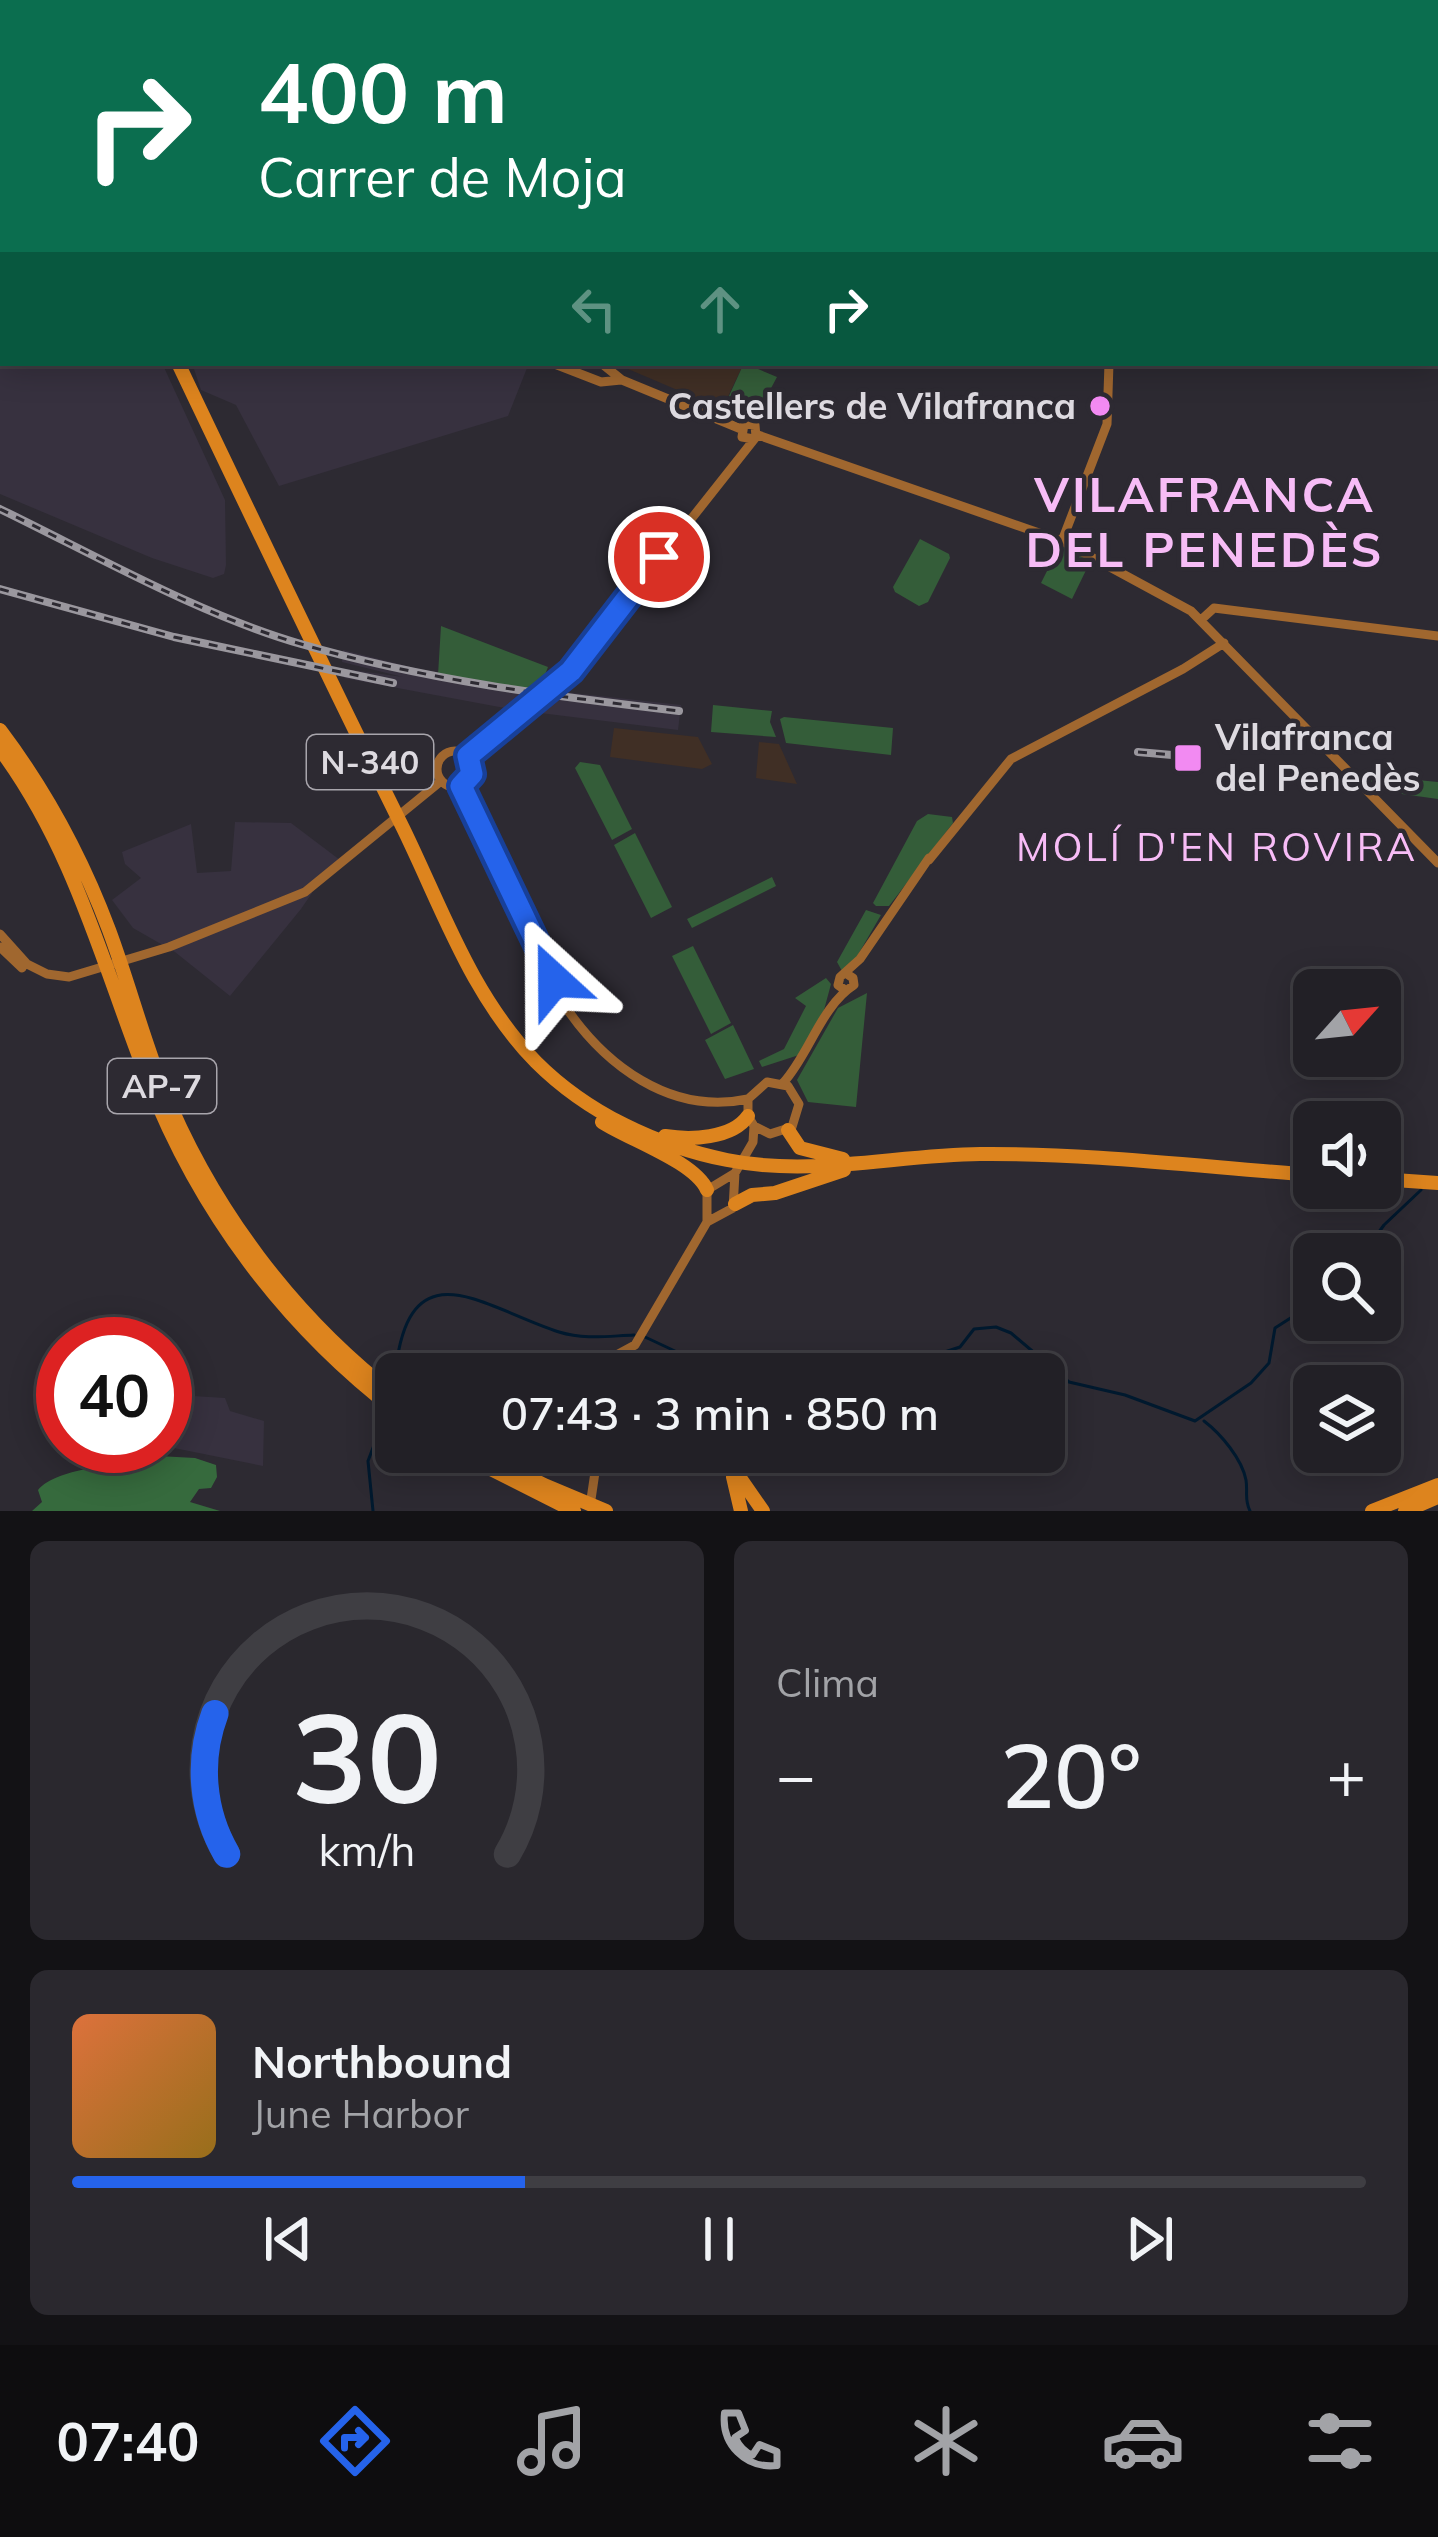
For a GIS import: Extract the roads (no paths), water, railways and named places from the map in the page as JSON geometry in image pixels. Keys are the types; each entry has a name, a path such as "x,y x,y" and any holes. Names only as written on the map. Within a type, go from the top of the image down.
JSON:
{"highway":[{"name":"N-340","path":"179,366 188,397 202,413 461,958 488,1004 520,1044 568,1089 648,1136 733,1167 1017,1155 1293,1174"},
{"name":"AP-7","path":"0,730 49,803 89,881 163,1087 209,1182 256,1254 297,1303 375,1378"},
{"name":"AP-7","path":"0,749 55,836 83,895 154,1095 200,1190 289,1312 375,1394"},
{"path":"568,1089 624,1121 679,1138 734,1129 749,1113"},
{"path":"568,1089 630,1140 695,1172 707,1190"},
{"path":"788,1130 800,1148 824,1156 903,1158"},
{"path":"735,1197 775,1192 903,1158"},
{"path":"1401,1180 1438,1183"},
{"path":"499,1473 574,1511"},
{"path":"524,1473 606,1511"},
{"path":"730,1473 741,1511"},
{"path":"735,1473 763,1511"},
{"path":"1372,1511 1438,1485"},
{"path":"1405,1511 1438,1497"}],"street":[{"path":"558,366 601,382 606,371 749,435 1062,542 1202,619 1438,862"},
{"path":"1062,542 1104,431 1109,366"},
{"path":"468,756 582,658 741,454 749,435"},
{"path":"1202,619 1214,608 1438,636"},
{"path":"623,1353 635,1346 714,1210 707,1190 724,1182 753,1142 766,1133 788,1130 800,1111 788,1086 842,988 840,976 850,976 999,770 1043,738 1057,735 1224,643"},
{"path":"457,751 468,756 472,774 461,786 450,787 441,781 436,770 445,754 457,751"},
{"path":"0,947 23,969 69,977 204,934 305,892 441,781"},
{"path":"461,786 554,980"},
{"path":"0,934 20,959 47,974"},
{"path":"563,1004 572,995 571,985 554,980 547,989 548,997 563,1004 603,1054 638,1078 682,1097 734,1102 766,1133"},
{"path":"753,1142 749,1113 767,1082 788,1086"},
{"path":"714,1210 727,1213 735,1197 733,1167"},
{"path":"724,1182 735,1197"},
{"path":"635,1346 635,1353"},
{"path":"589,1511 595,1473"}],"waterway":[{"path":"1378,1233 1421,1190"},
{"path":"399,1353 415,1310 432,1297 453,1295 569,1334 634,1335"},
{"path":"1065,1379 1195,1421 1251,1383 1269,1363 1275,1328 1293,1316"},
{"path":"942,1353 960,1347 974,1329 996,1327 1035,1353"},
{"path":"645,1337 679,1353"},
{"path":"1204,1421 1240,1464 1250,1511"},
{"path":"373,1511 368,1461 375,1442"}],"railway":[{"path":"0,509 186,601 301,644 441,677 679,711"},
{"path":"0,589 174,637 393,683"},
{"path":"1138,752 1195,757"}],"place":[{"name":"Castellers de Vilafranca","path":"1100,406"},
{"name":"Vilafranca del Penedès","path":"1188,758"}],"district":[{"name":"VILAFRANCA DEL PENEDÈS","path":"1205,522"},
{"name":"MOLÍ D'EN ROVIRA","path":"1217,847"}]}
